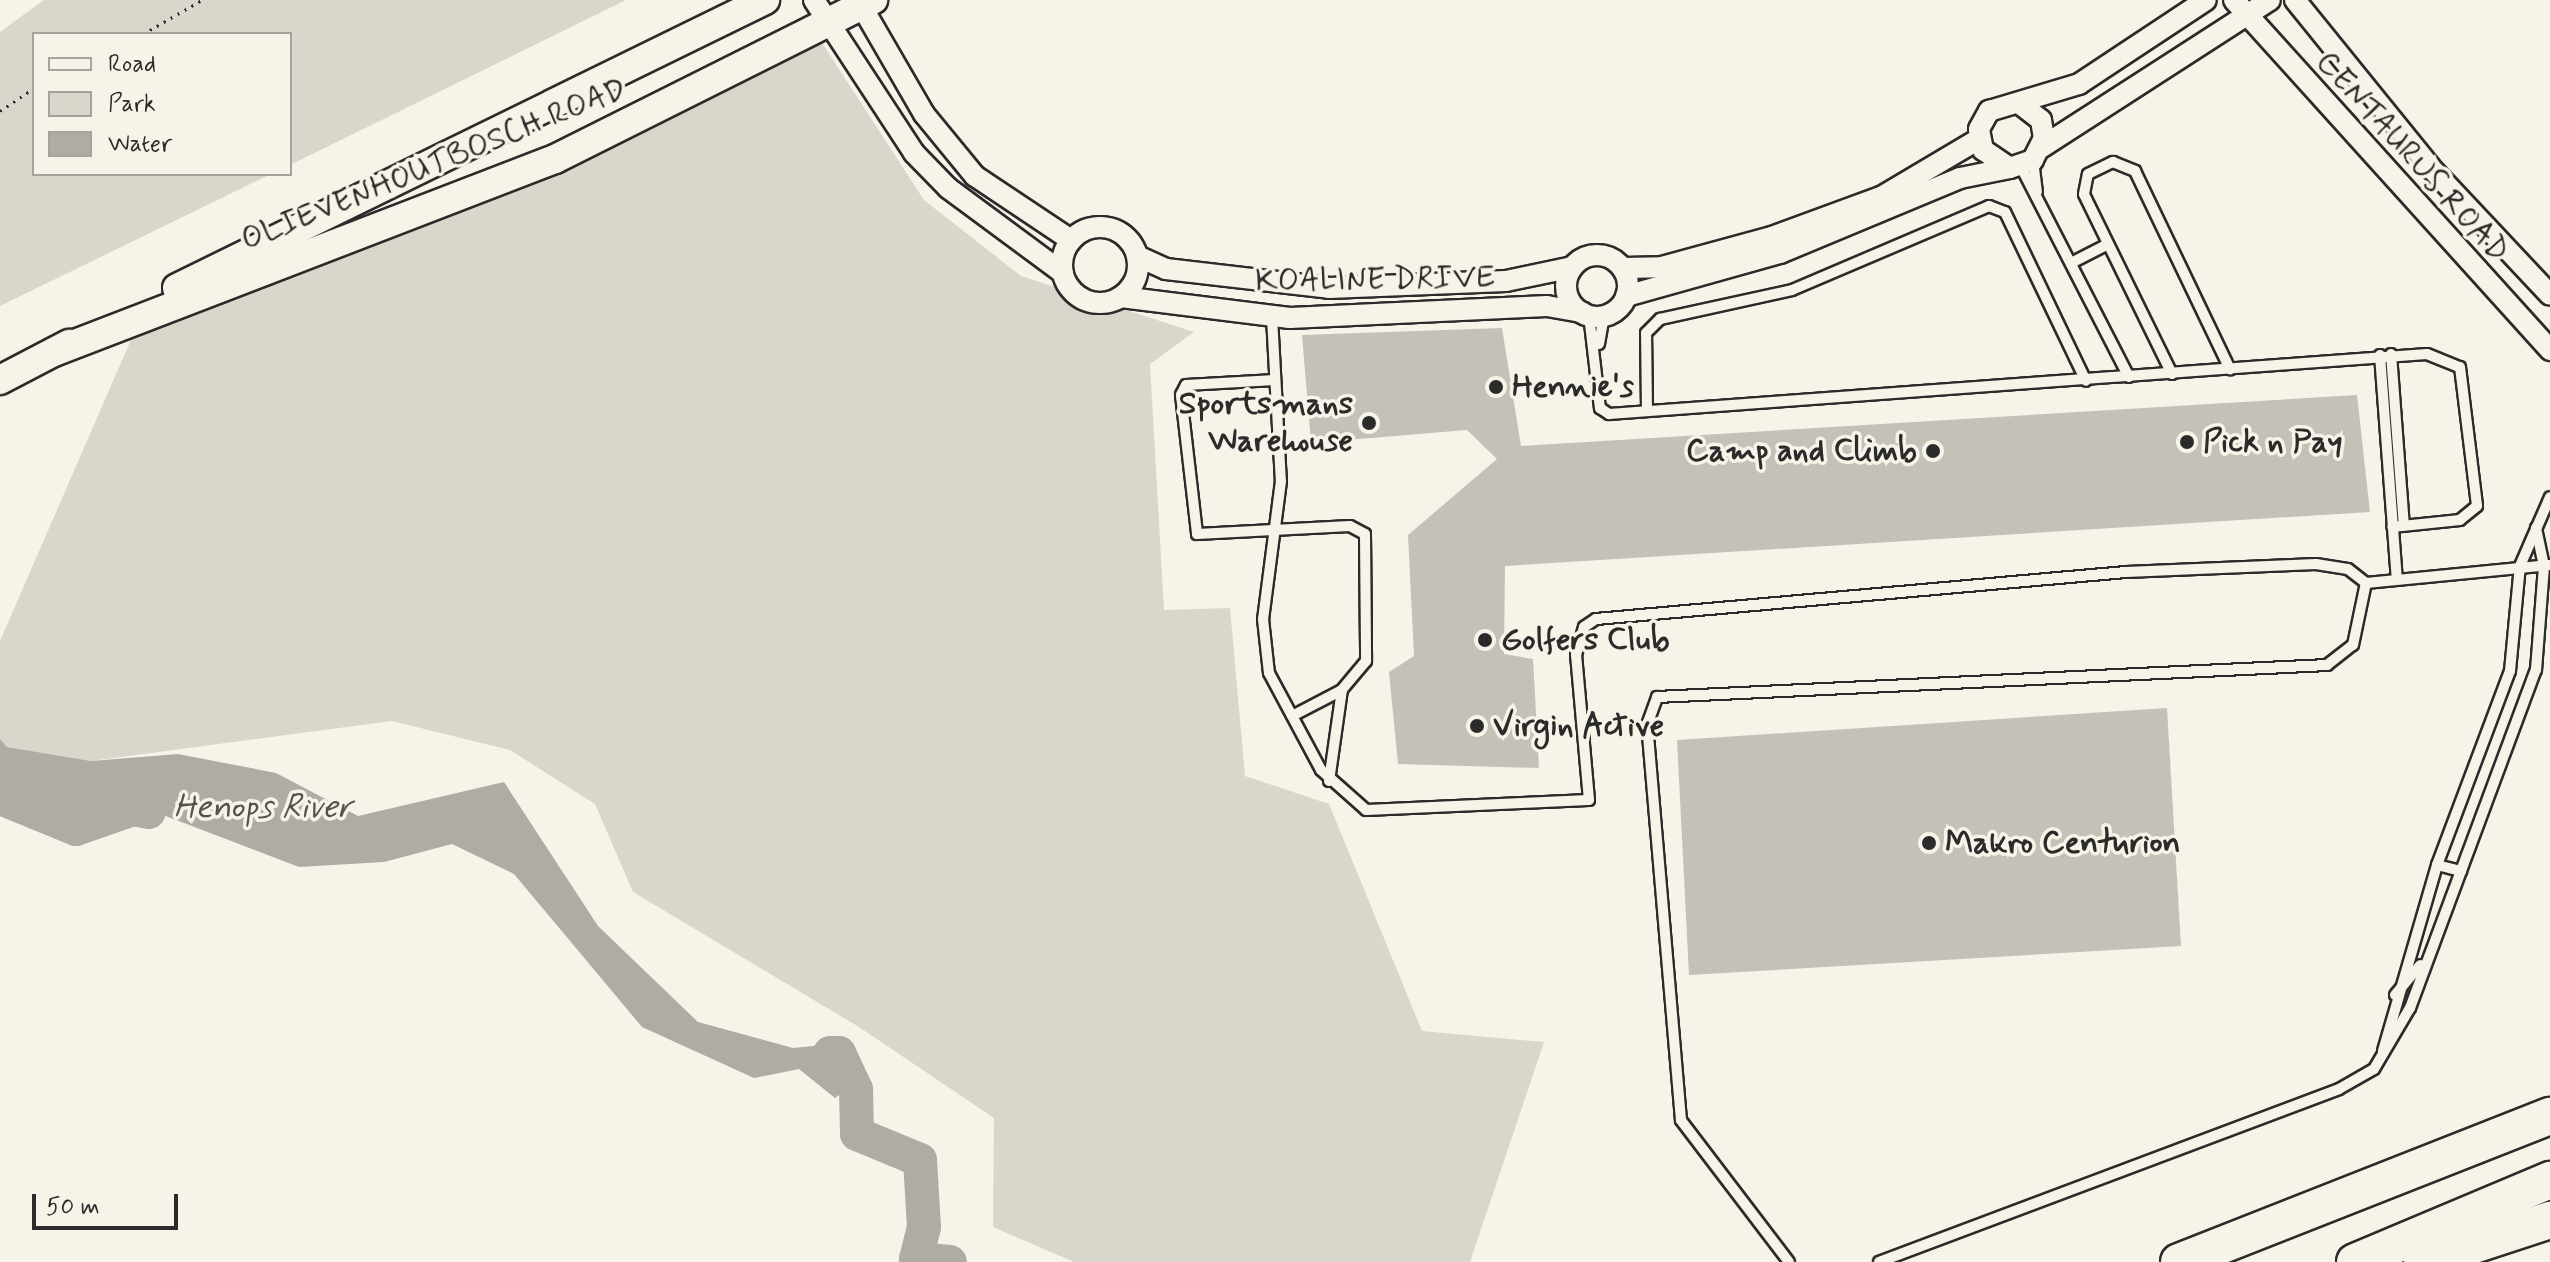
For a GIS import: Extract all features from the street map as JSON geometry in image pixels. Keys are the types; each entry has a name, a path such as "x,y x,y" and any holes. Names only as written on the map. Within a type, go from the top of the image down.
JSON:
{"highway":[{"path":"2179,1262 2550,1116"},
{"path":"2355,1262 2550,1180"},
{"path":"2422,1262 2550,1220"}],"main road":[{"name":"OLIEVENHOUTBOSCH ROAD","path":"0,380 765,0"},
{"name":"OLIEVENHOUTBOSCH ROAD","path":"54,352 555,159 821,11 864,2"}],"street":[{"path":"2206,0 2079,84 1989,111 1979,139 1894,191 1772,237 1662,267 1623,268 1598,255 1573,267 1568,296 1592,314 1626,296 1780,253 1960,178 2027,160 2249,18 2270,0"},
{"name":"CENTAURUS ROAD","path":"2234,0 2550,350"},
{"name":"CENTAURUS ROAD","path":"2295,0 2430,167 2550,295"},
{"path":"864,2 924,114 975,176 1071,240 1063,273"},
{"name":"KOALINE DRIVE","path":"821,11 914,153 948,188 1063,273 1086,301 1121,297 1272,317 1547,306 1592,314"},
{"path":"2019,103 2041,120 2027,160"},
{"path":"1979,139 1989,159 2027,160"},
{"name":"KOALINE DRIVE","path":"1071,240 1095,227 1113,230 1137,256 1166,269 1273,285 1436,286 1541,277 1573,267"},
{"path":"1121,297 1137,275 1137,256"},
{"path":"1623,268 1626,296"},
{"path":"1272,317 1273,285"}],"lane":[{"path":"2027,160 2037,192 2129,377"},
{"path":"2172,374 2083,186 2088,174 2123,162 2135,171 2230,369"},
{"path":"1647,411 1646,333 1660,319 1802,287 1989,206 2005,212 2086,381"},
{"path":"2073,262 2108,244"},
{"path":"1592,314 1602,411 1647,411 2086,381 2385,354 2427,354 2460,367 2476,488 2472,516 2398,526"},
{"path":"1272,317 1279,530 1267,573 1264,645 1269,673 1329,781 1354,805 1388,814 1589,800 1576,655 1584,627 1596,619 2126,572 2316,564 2348,569 2366,583 2547,565"},
{"path":"2385,354 2398,526 2397,579"},
{"path":"1275,380 1186,385 1181,395 1197,534 1350,526 1365,534 1366,661 1342,690 1292,716"},
{"path":"2382,1057 2394,995 2437,865 2512,662 2520,566 2550,497"},
{"path":"1879,1262 2365,1078 2382,1057 2410,1008 2536,670 2547,565 2536,528"},
{"path":"1789,1262 1681,1120 1647,725 1652,703 1663,693 2047,674 2327,665 2353,645 2366,583"},
{"path":"1329,781 1342,690"},
{"path":"2437,865 2461,871"},
{"path":"2394,995 2417,972 2456,888"}],"path":[{"path":"146,32 202,0"},
{"path":"0,111 32,89"}],"green space":[{"path":"44,0 626,0 292,164 292,32 32,32 32,176 267,176 0,306 0,32"},
{"path":"815,32 924,200 1021,276 1194,332 1150,364 1164,610 1230,608 1245,776 1329,804 1422,1031 1544,1042 1470,1262 1074,1262 993,1227 994,1118 859,1027 633,892 595,804 510,750 392,721 91,761 7,747 0,739 0,641 140,319 453,199"}],"water":[{"name":"Henops River","path":"0,739 7,747 91,761 178,754 276,773 358,816 504,782 598,926 698,1022 793,1048 844,1043 860,1080 835,1098 799,1069 754,1078 642,1027 514,874 452,844 384,862 299,867 163,815 120,813 76,829 0,798"}],"building":[{"path":"1502,328 1521,446 2357,395 2370,512 1505,566 1504,654 1533,659 1539,768 1398,764 1389,672 1414,656 1408,535 1497,459 1467,430 1311,443 1302,335"},
{"name":"Makro Centurion","path":"2167,708 2181,946 1689,975 1677,740"}],"waterway":[{"path":"0,798 76,829 133,809 149,812"},
{"path":"830,1053 839,1053 856,1089 857,1134 920,1160 924,1227 916,1259 950,1262"}],"place":[{"name":"Hennie's","path":"1496,387"},
{"name":"Sportsmans Warehouse","path":"1369,423"},
{"name":"Pick n Pay","path":"2187,442"},
{"name":"Camp and Climb","path":"1933,451"},
{"name":"Golfers Club","path":"1485,640"},
{"name":"Virgin Active","path":"1477,726"},
{"name":"Makro Centurion","path":"1929,843"}]}
